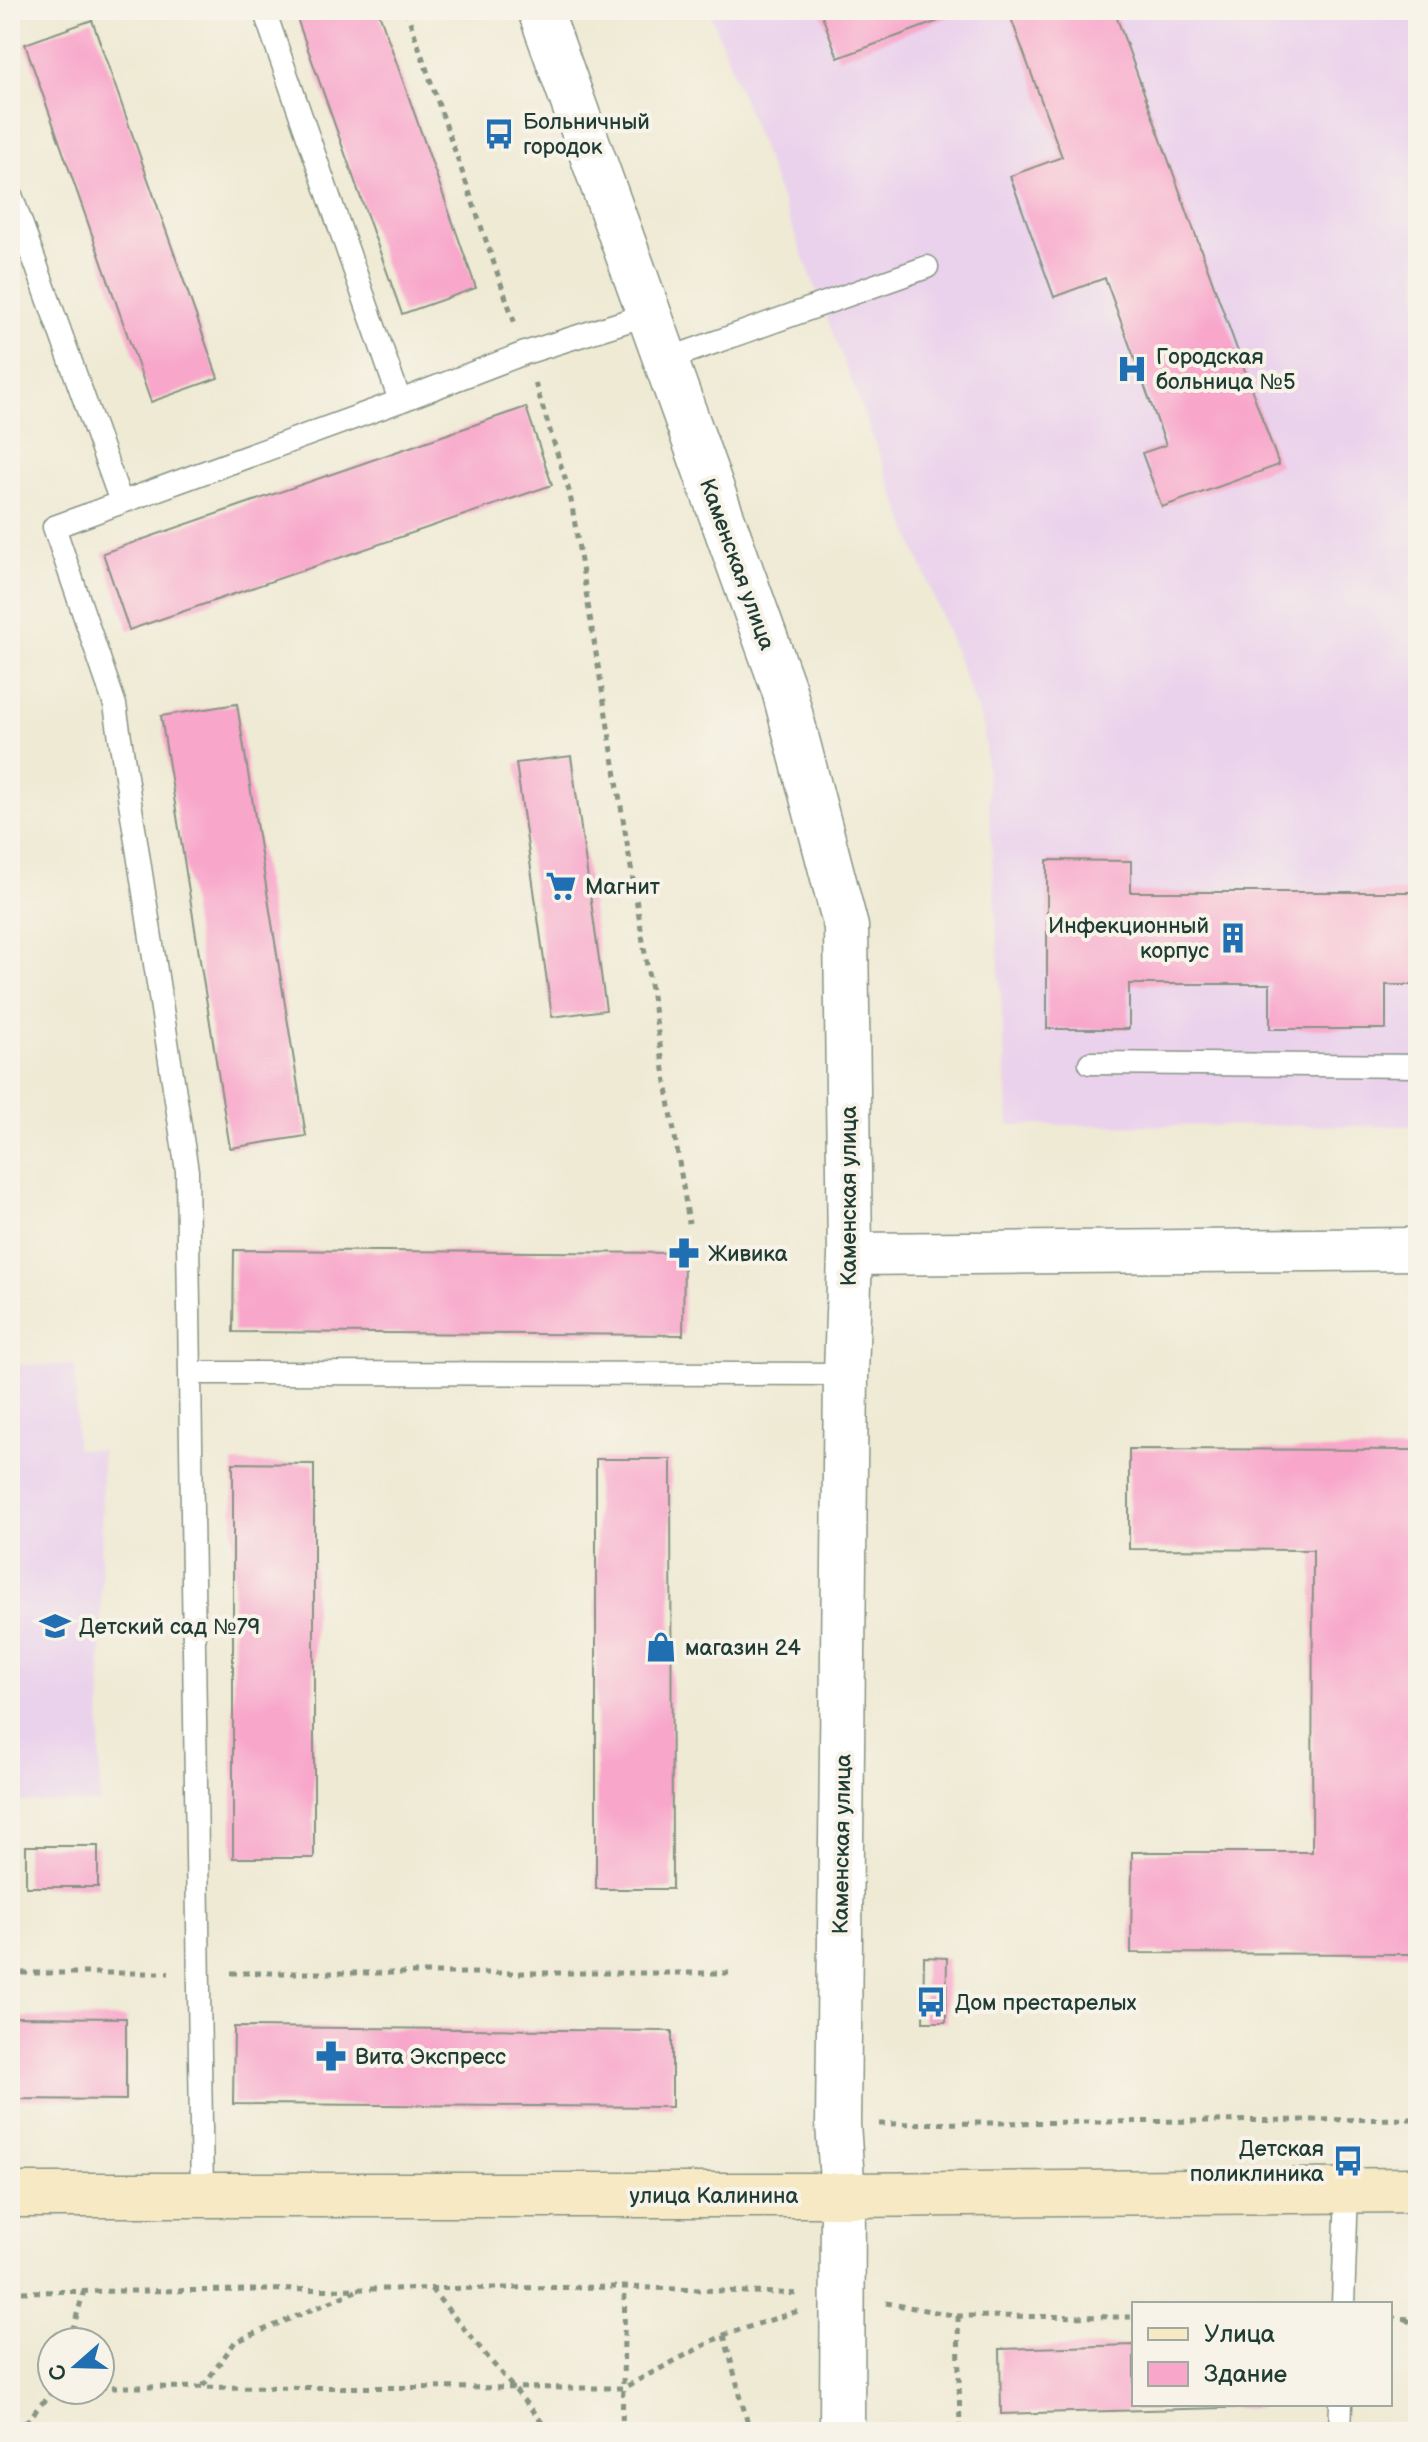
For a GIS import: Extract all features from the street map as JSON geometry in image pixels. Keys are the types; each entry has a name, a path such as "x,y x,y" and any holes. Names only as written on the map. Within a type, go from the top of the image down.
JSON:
{"main road":[{"name":"улица Калинина","path":"10,2195 843,2195 1418,2190"}],"street":[{"name":"Каменская улица","path":"540,10 784,690 846,927 850,1254 838,2124 843,2195 842,2432"},
{"path":"850,1254 1418,1249"}],"lane":[{"path":"264,10 400,401"},
{"path":"10,192 121,502"},
{"path":"665,360 927,267"},
{"path":"202,2195 187,1171 115,705 54,527 525,353 649,314"},
{"path":"1090,1063 1418,1066"},
{"path":"191,1373 846,1374"},
{"path":"1343,2302 1347,2190"},
{"path":"1340,2432 1341,2406"}],"path":[{"path":"406,10 525,353 570,494 689,1223"},
{"path":"10,1973 729,1973"},
{"path":"838,2124 1418,2119"},
{"path":"622,2432 625,2287"},
{"path":"10,2292 625,2287 842,2296 958,2316 1132,2317"},
{"path":"203,2387 235,2342 360,2289"},
{"path":"431,2289 550,2432"},
{"path":"74,2326 84,2291"},
{"path":"116,2387 623,2388 724,2335 842,2296"},
{"path":"958,2316 960,2432"},
{"path":"1392,2318 1418,2319"},
{"path":"1405,2319 1418,2327"},
{"path":"724,2335 750,2432"},
{"path":"18,2432 40,2406"}],"shaded area":[{"name":"Городская больница №5","path":"709,10 1418,10 1418,1126 1009,1125 984,728"},
{"name":"Детский сад №79","path":"10,1365 76,1365 76,1449 102,1450 100,1803 10,1802"}],"building":[{"path":"294,10 378,10 476,288 402,314"},
{"path":"820,10 968,10 838,58"},
{"path":"1008,10 1114,10 1279,465 1162,507 1142,453 1166,445 1105,278 1054,297 1010,176 1062,157"},
{"path":"92,20 218,378 151,402 25,44"},
{"path":"526,407 552,485 129,630 103,553"},
{"path":"237,704 306,1136 230,1148 161,716"},
{"name":"Магнит","path":"571,756 606,1010 552,1017 516,763"},
{"name":"Инфекционный корпус","path":"1047,860 1131,861 1131,892 1418,892 1418,985 1386,985 1386,1029 1270,1029 1270,984 1129,984 1129,1029 1047,1029"},
{"path":"234,1250 684,1253 683,1335 233,1332"},
{"path":"1129,1449 1413,1450 1413,1650 1418,1650 1418,1752 1411,1752 1411,1895 1418,1896 1418,1932 1410,1931 1411,1954 1131,1953 1132,1852 1312,1852 1313,1550 1129,1549"},
{"path":"596,1459 671,1459 672,1889 596,1889"},
{"path":"233,1463 314,1464 314,1858 233,1858"},
{"path":"26,1846 98,1846 98,1887 26,1887"},
{"path":"924,1957 947,1958 946,2022 923,2022"},
{"path":"10,2017 126,2018 126,2100 10,2099"},
{"path":"234,2027 672,2031 672,2107 233,2104"},
{"path":"1132,2345 1132,2406 1259,2407 1001,2414 1000,2349"}],"place":[{"name":"Больничный городок","path":"499,134"},
{"name":"Городская больница №5","path":"1132,369"},
{"name":"Магнит","path":"561,886"},
{"name":"Инфекционный корпус","path":"1233,938"},
{"name":"Живика","path":"684,1253"},
{"name":"Детский сад №79","path":"55,1626"},
{"name":"магазин 24","path":"661,1647"},
{"name":"Дом престарелых","path":"931,2002"},
{"name":"Вита Экспресс","path":"331,2056"},
{"name":"Детская поликлиника","path":"1348,2161"}]}
